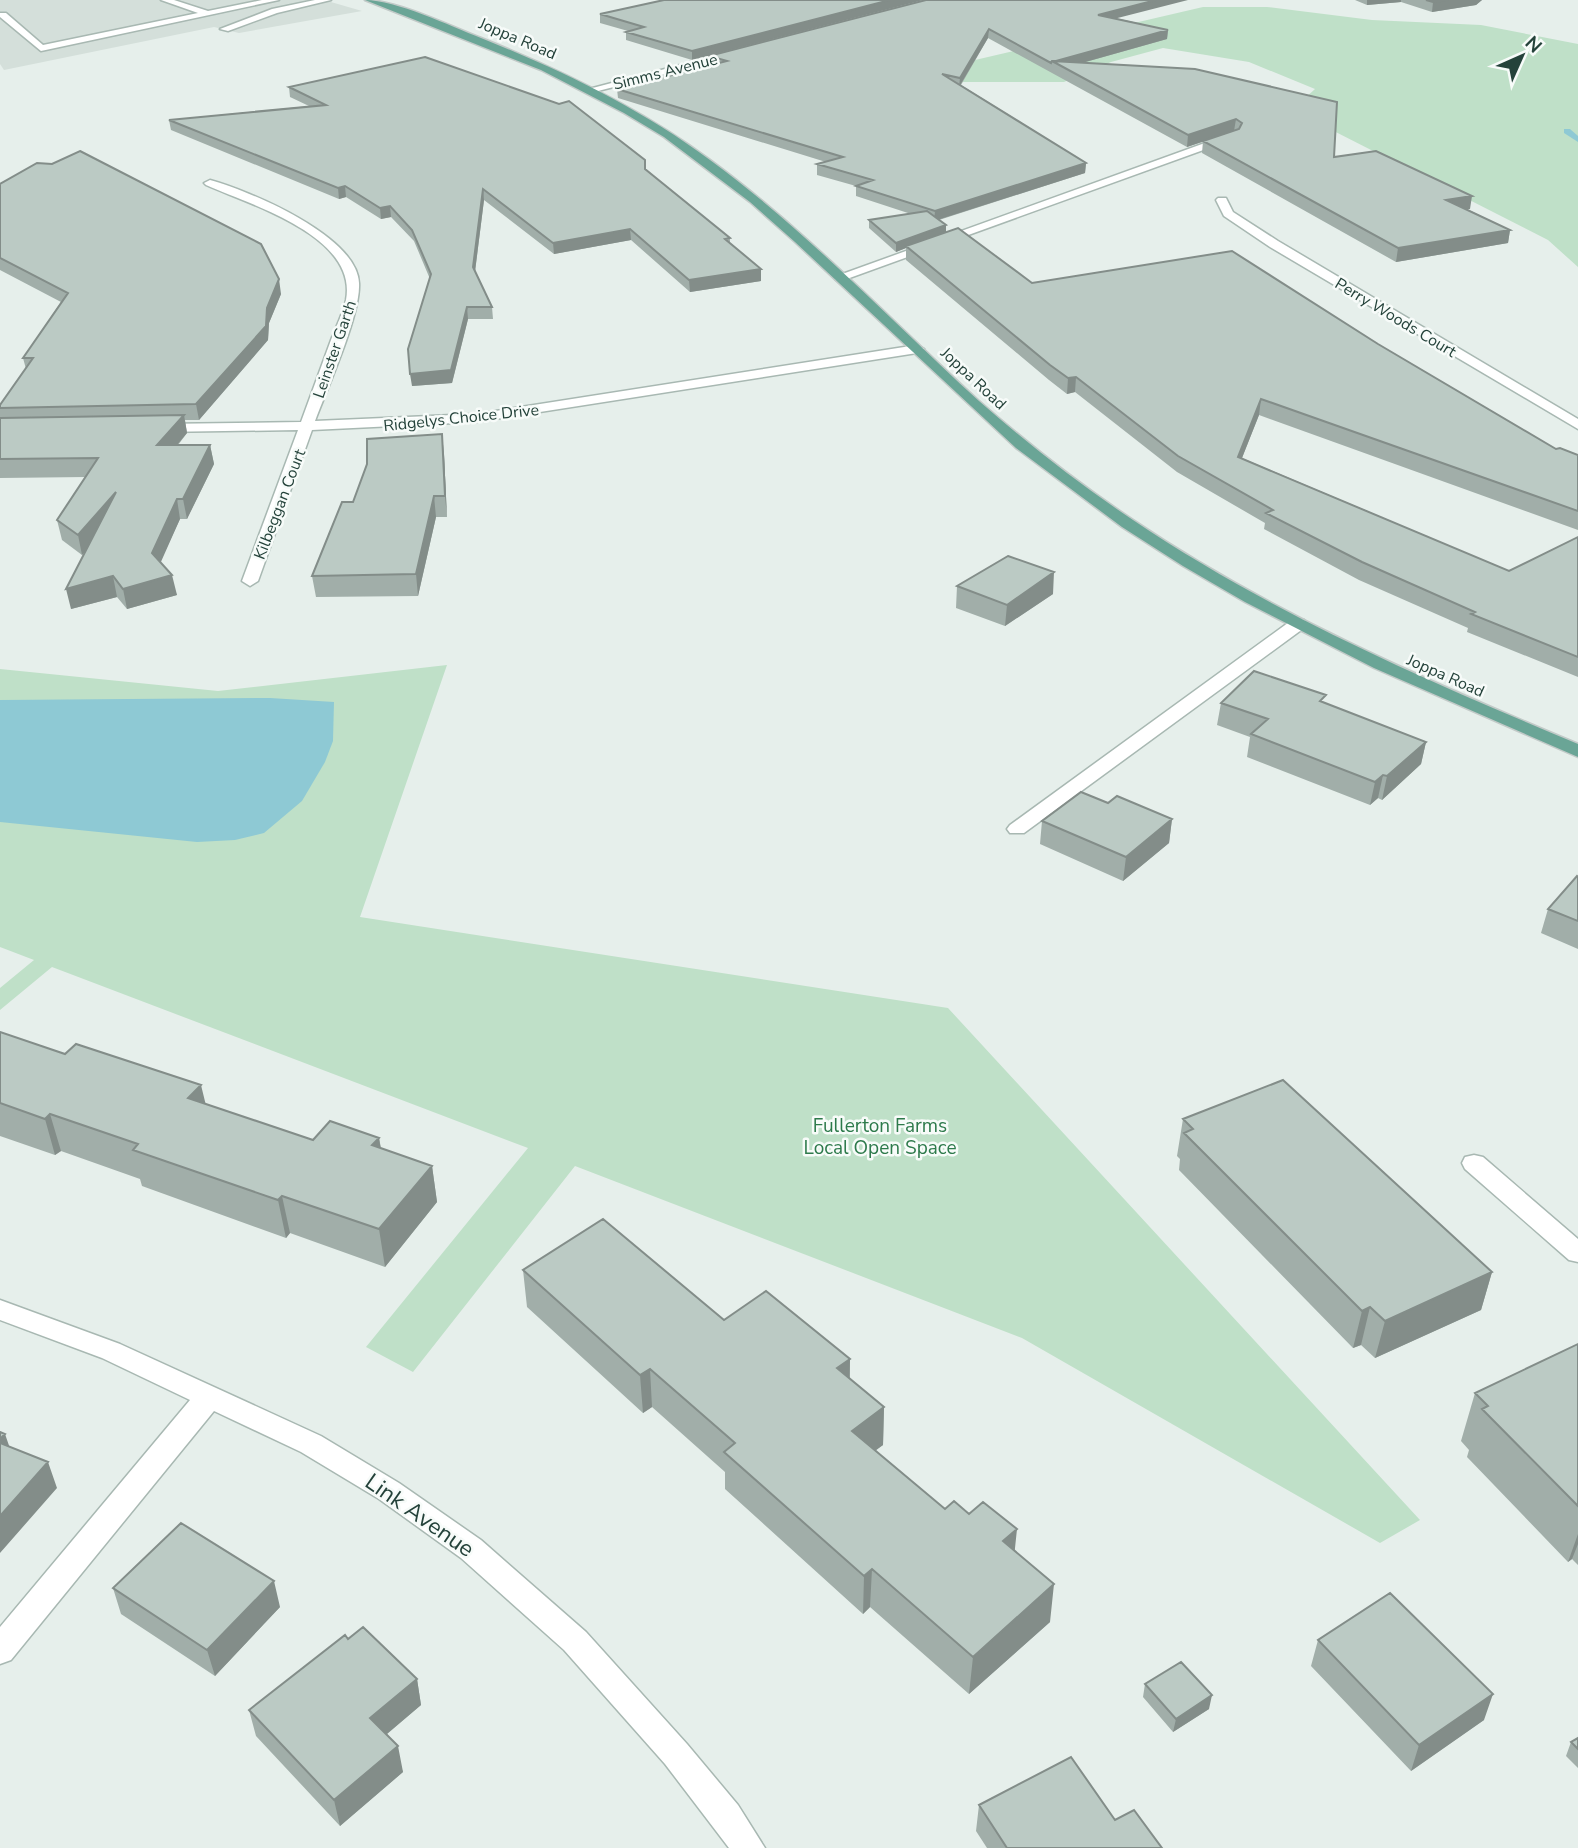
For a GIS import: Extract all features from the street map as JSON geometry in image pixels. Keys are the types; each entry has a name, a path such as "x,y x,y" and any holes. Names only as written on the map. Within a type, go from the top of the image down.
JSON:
{"main road":[{"name":"Joppa Road","path":"369,0 499,48 590,90 639,117 708,163 757,202 1014,438 1090,498 1193,566 1298,624 1432,689 1578,751"}],"street":[{"path":"165,0 208,13 265,15"},
{"path":"3,15 41,48 269,0 292,7"},
{"path":"225,29 292,7 327,0"},
{"name":"Simms Avenue","path":"590,90 752,49"},
{"path":"840,277 1233,136"},
{"name":"Leinster Garth","path":"210,183 314,233 337,250 348,265 354,280 352,301 308,427"},
{"name":"Perry Woods Court","path":"1222,200 1228,214 1274,244 1578,425"},
{"name":"Ridgelys Choice Drive","path":"148,428 308,427 423,423 477,418 917,349"},
{"name":"Kilbeggan Court","path":"250,581 308,427"},
{"path":"1017,829 1298,624"},
{"path":"1474,1163 1578,1253"},
{"name":"Link Avenue","path":"0,1310 111,1351 311,1444 389,1490 471,1549 575,1641 676,1754 748,1848"},
{"path":"0,1650 209,1397"}],"shaded area":[{"path":"0,0 324,0 362,11 239,33 214,27 4,70 0,64"}],"green space":[{"path":"1203,7 1267,7 1372,20 1481,25 1578,44 1578,267 1548,240 1318,123 1303,100 1315,89 1249,62 1163,48 1111,62 1064,82 927,82 945,67"},
{"name":"Fullerton Farms Local Open Space","path":"447,665 360,917 948,1008 1420,1520 1380,1543 1022,1338 575,1166 413,1372 366,1347 528,1148 52,967 0,1010 0,988 34,960 0,947 0,669 218,691"}],"water":[{"path":"270,698 334,702 333,741 325,762 302,801 264,833 235,840 197,842 0,822 0,700"}],"building":[{"path":"664,0 890,0 692,51 626,32 644,27 600,14"},
{"path":"926,0 1156,0 1098,15 1168,30 1051,63 989,29 960,78 942,74 1086,163 935,211 856,186 873,180 817,164 843,157 617,89 727,61 709,56"},
{"path":"425,57 559,104 569,101 645,160 645,169 730,238 725,239 761,269 689,280 630,229 553,243 483,189 473,267 492,307 467,307 451,370 410,374 408,349 431,274 412,230 390,206 380,208 345,186 338,188 169,120 326,105 289,87"},
{"path":"1052,61 1195,69 1337,102 1334,157 1376,151 1472,196 1446,200 1510,230 1398,248 1203,141 1239,129 1242,123 1236,119 1188,135"},
{"path":"80,151 261,244 279,279 267,308 266,326 196,404 0,408 33,358 23,358 68,293 0,258 0,184 37,163 52,164"},
{"path":"927,211 946,225 896,243 869,220"},
{"path":"958,228 1032,283 1232,251 1378,344 1556,449 1578,455 1578,511 1261,399 1238,457 1509,571 1578,537 1578,657 1471,614 1475,612 1362,562 1266,513 1273,510 1178,456 1076,377 1068,378 1050,365 906,246"},
{"path":"184,415 157,445 210,445 183,499 177,499 152,553 172,575 123,589 113,576 66,589 116,492 78,535 57,520 98,458 0,459 0,418"},
{"path":"442,434 445,496 434,496 416,574 312,576 342,502 353,502 367,464 367,439"},
{"path":"1008,556 1054,572 1007,605 957,586"},
{"path":"1254,671 1326,695 1320,701 1426,742 1387,776 1383,775 1375,782 1251,734 1268,719 1221,703"},
{"path":"1081,792 1108,803 1117,796 1172,819 1126,857 1042,821"},
{"path":"1578,877 1578,921 1548,909"},
{"path":"0,1032 65,1054 76,1044 201,1085 188,1098 313,1140 330,1121 379,1138 372,1145 432,1166 379,1229 282,1196 278,1200 133,1150 138,1144 50,1114 45,1119 0,1103"},
{"path":"1283,1080 1492,1272 1385,1321 1370,1307 1362,1311 1184,1133 1193,1129 1183,1119"},
{"path":"603,1219 724,1320 766,1291 850,1359 837,1368 884,1407 852,1431 945,1509 954,1501 969,1514 983,1502 1017,1529 1003,1541 1054,1584 973,1657 872,1569 864,1576 724,1452 735,1443 650,1369 640,1375 523,1270"},
{"path":"1578,1344 1578,1506 1482,1409 1488,1406 1475,1393"},
{"path":"0,1443 48,1462 0,1516"},
{"path":"181,1523 274,1581 207,1650 113,1588"},
{"path":"1390,1593 1493,1694 1419,1745 1318,1640"},
{"path":"363,1627 417,1679 370,1718 398,1746 334,1800 249,1710 345,1635 348,1639"},
{"path":"1181,1662 1212,1695 1176,1719 1145,1684"},
{"path":"1578,1738 1578,1749 1571,1742"},
{"path":"1071,1757 1115,1820 1134,1810 1162,1848 1007,1848 979,1805"}],"waterway":[{"path":"1567,131 1578,140"}]}
